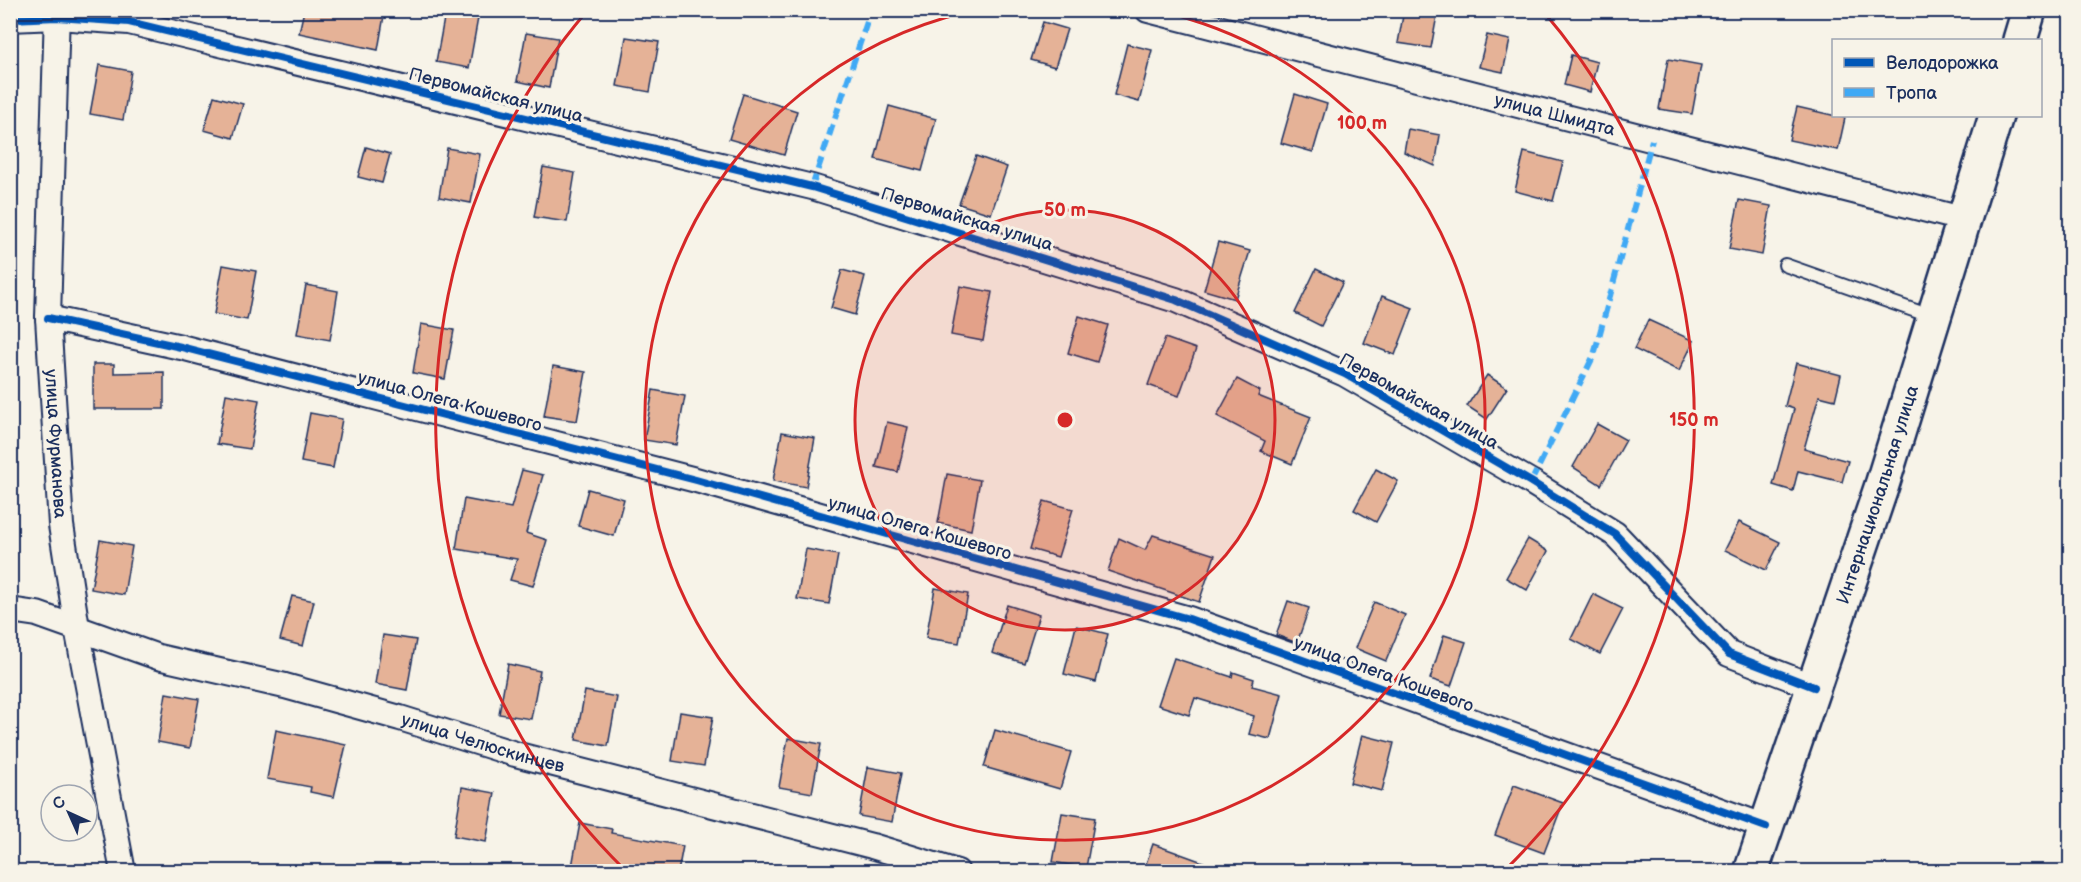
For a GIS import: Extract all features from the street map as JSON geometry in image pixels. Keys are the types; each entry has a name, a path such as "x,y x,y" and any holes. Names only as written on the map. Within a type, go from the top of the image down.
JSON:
{"street":[{"name":"улица Шмидта","path":"1148,10 1962,219"},
{"path":"2020,39 2029,10"},
{"name":"Первомайская улица","path":"10,19 57,14 129,22 812,187 1176,300 1345,374 1531,482 1615,534 1729,654 1814,687"},
{"name":"улица Фурманова","path":"57,14 48,318 61,525 77,628 123,872"},
{"name":"Интернациональная улица","path":"1750,872 1882,485 1962,219 1996,117"},
{"name":"улица Олега Кошевого","path":"48,318 181,347 696,480 1190,619 1766,827"},
{"name":"улица Челюскинцев","path":"10,610 37,614 158,657 285,686 400,718 515,754 872,846 957,872"}],"lane":[{"path":"1785,266 1933,317"}],"building":[{"path":"304,10 385,10 378,50 299,33"},
{"path":"1404,10 1438,10 1431,48 1398,43"},
{"path":"445,13 478,18 469,68 436,62"},
{"path":"1043,22 1067,29 1055,67 1031,60"},
{"path":"526,33 558,38 549,88 517,81"},
{"path":"1487,35 1510,40 1503,72 1479,67"},
{"path":"626,37 659,42 650,92 617,86"},
{"path":"1127,44 1152,50 1139,102 1114,95"},
{"path":"1571,55 1597,62 1590,92 1564,85"},
{"path":"1668,59 1701,65 1692,114 1659,109"},
{"path":"99,65 131,71 123,120 90,114"},
{"path":"743,94 797,111 784,155 729,139"},
{"path":"1295,94 1327,104 1313,152 1281,143"},
{"path":"214,96 243,104 233,138 204,130"},
{"path":"889,106 936,119 922,171 875,159"},
{"path":"1797,107 1832,115 1832,117 1845,118 1838,150 1789,140"},
{"path":"1408,129 1440,135 1435,166 1404,152"},
{"path":"366,147 390,154 382,183 358,177"},
{"path":"447,148 480,154 471,203 439,197"},
{"path":"1524,152 1563,162 1553,201 1515,191"},
{"path":"976,156 1007,167 991,214 959,204"},
{"path":"543,167 575,173 567,222 534,217"},
{"path":"1739,200 1771,206 1762,255 1729,249"},
{"path":"1218,242 1250,251 1235,299 1204,290"},
{"path":"223,265 256,271 247,320 214,314"},
{"path":"1316,269 1343,282 1321,326 1295,313"},
{"path":"842,270 865,276 855,315 831,308"},
{"path":"306,285 338,291 330,340 297,334"},
{"path":"960,286 992,292 983,341 951,335"},
{"path":"1382,296 1413,308 1395,355 1364,343"},
{"path":"1079,316 1108,325 1097,362 1068,353"},
{"path":"1648,320 1694,341 1679,371 1634,349"},
{"path":"421,324 454,330 445,379 413,373"},
{"path":"1165,338 1196,349 1179,396 1148,385"},
{"path":"1796,363 1841,375 1835,400 1819,396 1804,449 1848,461 1842,482 1798,471 1793,491 1773,485 1794,409 1785,406"},
{"path":"93,364 114,364 114,373 164,372 164,409 93,409"},
{"path":"553,366 586,372 577,421 544,416"},
{"path":"1487,375 1507,388 1487,419 1467,406"},
{"path":"1237,379 1260,391 1258,396 1311,417 1292,464 1261,451 1265,441 1217,416"},
{"path":"653,390 685,396 676,445 644,440"},
{"path":"226,394 259,400 250,449 217,444"},
{"path":"310,413 342,419 333,468 301,462"},
{"path":"887,422 908,427 898,472 876,467"},
{"path":"1597,424 1626,440 1601,485 1573,467"},
{"path":"782,432 815,438 806,487 773,481"},
{"path":"1376,469 1398,481 1376,522 1354,510"},
{"path":"522,470 543,475 526,533 547,540 533,586 510,580 517,559 456,549 464,499 511,508"},
{"path":"947,474 980,480 971,530 938,523"},
{"path":"588,489 624,499 614,536 578,526"},
{"path":"1044,501 1073,509 1058,557 1030,549"},
{"path":"1739,522 1780,542 1766,570 1725,550"},
{"path":"1153,535 1215,555 1199,602 1108,571 1119,538 1145,550"},
{"path":"1528,539 1548,551 1527,590 1506,578"},
{"path":"100,540 132,546 124,595 91,589"},
{"path":"806,549 838,555 829,604 797,599"},
{"path":"935,588 968,594 959,643 926,638"},
{"path":"1593,594 1623,609 1600,654 1571,639"},
{"path":"292,596 314,601 303,646 280,640"},
{"path":"1288,601 1309,608 1297,643 1276,635"},
{"path":"1374,602 1405,615 1386,661 1355,648"},
{"path":"1007,605 1039,615 1024,663 992,653"},
{"path":"1076,626 1108,634 1096,682 1064,674"},
{"path":"383,635 416,640 407,690 375,684"},
{"path":"1444,635 1466,642 1451,686 1430,679"},
{"path":"1174,658 1232,677 1233,672 1254,679 1252,686 1282,694 1270,739 1249,734 1254,716 1195,698 1189,715 1158,705"},
{"path":"508,664 540,671 531,719 499,714"},
{"path":"585,691 617,697 608,746 576,740"},
{"path":"166,693 199,699 190,748 158,742"},
{"path":"680,712 713,717 704,766 672,761"},
{"path":"276,730 346,745 334,797 310,792 311,787 267,779"},
{"path":"995,730 1071,752 1060,789 984,767"},
{"path":"1362,735 1394,743 1382,791 1350,783"},
{"path":"788,738 821,744 812,793 779,787"},
{"path":"868,767 901,773 892,822 859,816"},
{"path":"1514,785 1563,803 1544,853 1495,835"},
{"path":"462,787 495,793 486,842 454,836"},
{"path":"1062,813 1095,818 1086,868 1053,862"},
{"path":"580,823 612,829 611,833 683,846 678,872 571,872"},
{"path":"1153,844 1222,869 1221,872 1143,872"}],"marked path":[{"path":"812,187 871,10"},
{"path":"1531,482 1594,355 1652,140"}],"cycle path":[{"path":"10,19 57,17 129,22 812,187 1176,300 1345,374 1531,482 1615,534 1729,654 1814,687"},
{"path":"48,318 181,347 696,480 1189,619 1766,827"}]}
